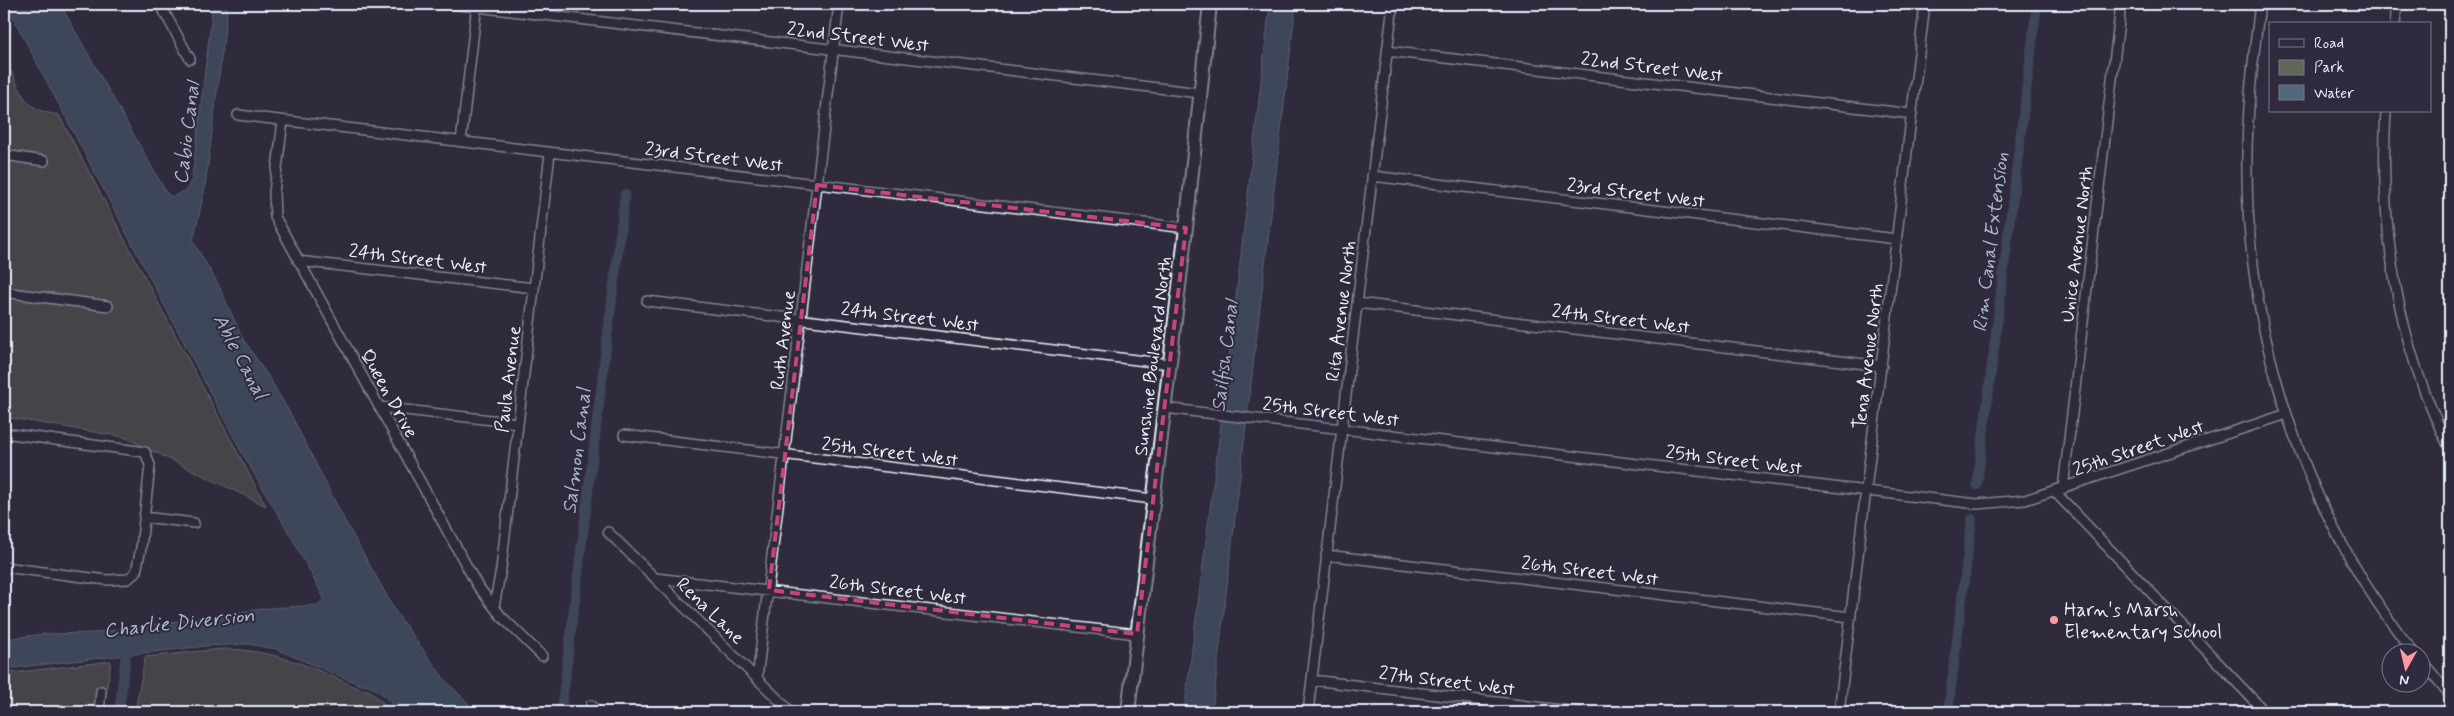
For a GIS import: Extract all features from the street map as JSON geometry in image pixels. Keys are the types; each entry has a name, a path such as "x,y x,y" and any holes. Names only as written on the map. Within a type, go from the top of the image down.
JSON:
{"street":[{"path":"160,4 190,59"},
{"name":"22nd Street West","path":"452,4 477,5 1200,93"},
{"name":"Ruth Avenue","path":"757,679 839,4"},
{"name":"Sunshine Boulevard North","path":"1128,712 1186,228 1210,4"},
{"name":"Rita Avenue North","path":"1308,712 1393,4"},
{"name":"Tena Avenue North","path":"1839,712 1925,4"},
{"name":"Unice Avenue North","path":"2059,490 2121,4"},
{"path":"2260,4 2247,132 2248,203 2257,290 2264,329 2287,414 2313,481 2342,541 2376,598 2408,644"},
{"path":"2395,22 2397,4"},
{"path":"461,142 477,5"},
{"name":"22nd Street West","path":"1388,51 1912,114"},
{"path":"2386,112 2384,176 2392,267 2412,350 2432,408 2450,449"},
{"name":"23rd Street West","path":"238,115 1186,228"},
{"name":"Queen Drive","path":"283,121 273,204 275,217 478,585 494,608 542,656"},
{"name":"Paula Avenue","path":"494,608 550,153"},
{"path":"4,155 44,161"},
{"name":"23rd Street West","path":"1372,176 1897,239"},
{"name":"24th Street West","path":"298,261 534,288"},
{"path":"4,292 108,306"},
{"name":"24th Street West","path":"647,301 1170,364"},
{"name":"24th Street West","path":"1357,303 1882,366"},
{"path":"380,406 518,423"},
{"name":"25th Street West","path":"1164,408 1867,492 1992,504 2026,500 2059,490 2287,414"},
{"path":"4,433 145,452 150,465 136,572 128,580 107,580 4,567"},
{"name":"25th Street West","path":"624,435 1153,499"},
{"path":"2059,490 2265,712"},
{"path":"144,517 194,523"},
{"name":"Rena Lane","path":"608,532 791,712"},
{"name":"26th Street West","path":"1326,555 1851,617"},
{"name":"26th Street West","path":"654,578 1137,634"},
{"path":"2432,673 2450,695"},
{"name":"27th Street West","path":"1312,680 1579,712"},
{"path":"99,712 101,691"},
{"path":"591,705 598,712"}],"highlighted area":[{"path":"817,185 1186,228 1137,634 769,590"}],"green space":[{"path":"4,59 28,102 45,112 59,115 266,506 124,437 4,417"},
{"path":"221,649 258,652 326,673 360,689 369,690 393,712 135,712 145,657"},
{"path":"111,661 103,712 4,712 4,674"}],"water":[{"path":"6,4 60,4 166,192 172,197 186,190 192,179 213,4 228,4 205,188 193,241 218,284 243,339 291,415 345,521 397,614 445,680 477,712 399,712 382,694 373,688 361,685 276,649 248,644 206,646 4,669 4,639 44,634 93,633 269,608 319,605 324,598 292,538 242,453"},
{"path":"1270,4 1296,4 1212,712 1184,712 1224,400"}],"waterway":[{"name":"Rim Canal Extension","path":"1977,485 2037,4"},
{"name":"Salmon Canal","path":"561,712 625,194"},
{"name":"Rim Canal Extension","path":"1948,712 1972,519"},
{"name":"Charlie Diversion","path":"119,712 127,645"}],"place":[{"name":"Harn's Marsh Elementary School","path":"2054,620"}],"water label":[{"name":"Cabio Canal","path":"186,133"},
{"name":"Able Canal","path":"241,356"},
{"name":"Sailfish Canal","path":"1224,356"}]}
